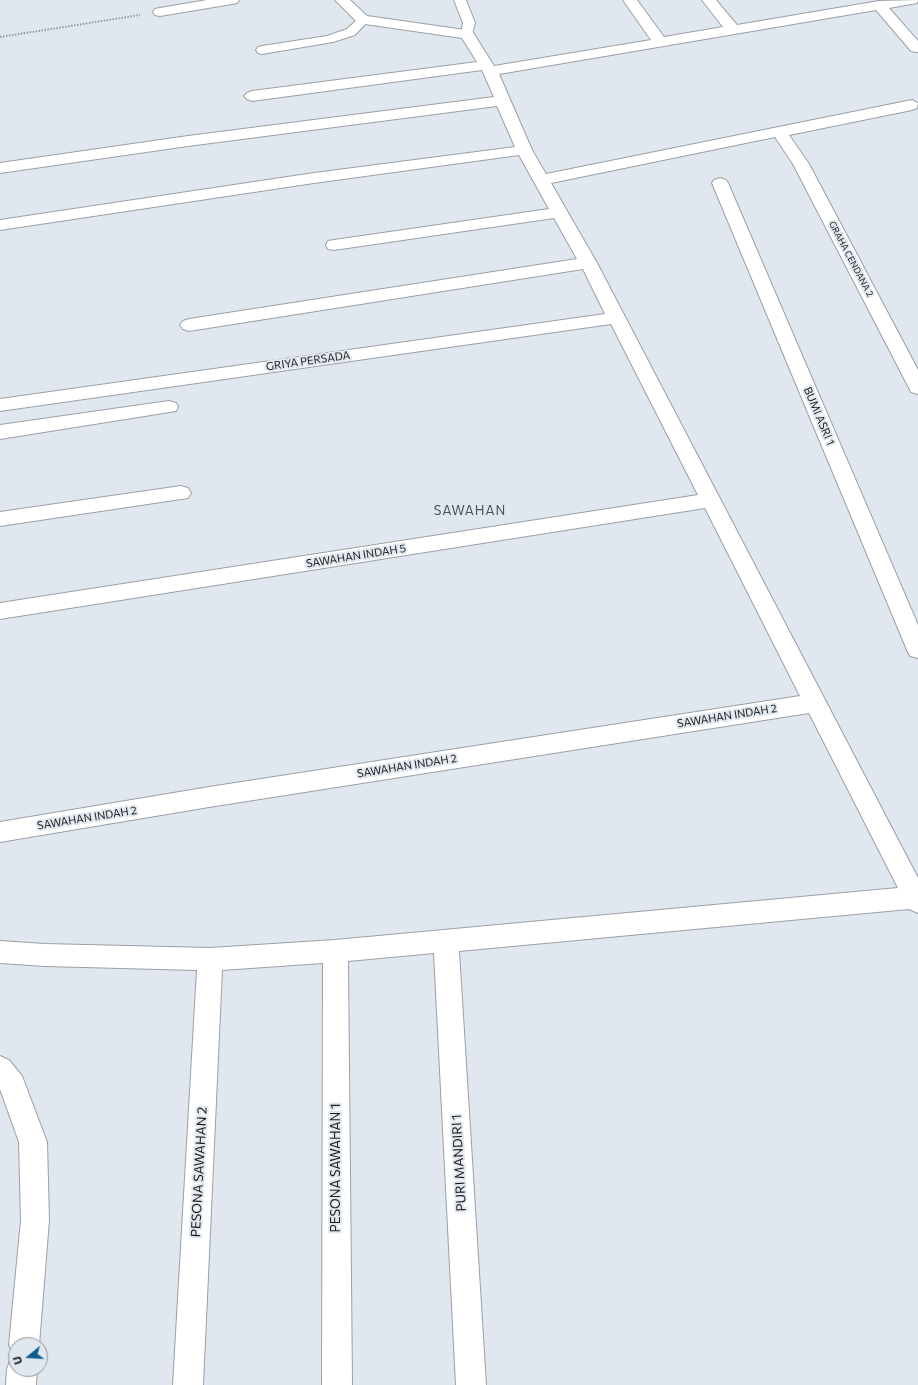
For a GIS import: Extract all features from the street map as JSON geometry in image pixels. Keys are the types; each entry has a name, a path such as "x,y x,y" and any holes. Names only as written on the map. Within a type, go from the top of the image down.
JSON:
{"street":[{"path":"160,12 232,0"},
{"path":"0,952 45,955 210,959 335,951 917,899 814,703 588,263 524,150 488,68 467,34 363,20 342,0"},
{"path":"630,0 661,43"},
{"path":"709,0 733,30"},
{"path":"252,96 488,68 661,43 733,30 812,10 879,6 912,0"},
{"path":"879,6 916,48"},
{"path":"0,168 188,141 502,101"},
{"path":"541,180 912,105"},
{"name":"GRAHA CENDANA 2","path":"779,132 801,164 918,388"},
{"path":"0,224 314,178 524,150"},
{"name":"BUMI ASRI 1","path":"720,183 918,650"},
{"path":"334,245 559,212"},
{"path":"188,324 588,263"},
{"name":"GRIYA PERSADA","path":"0,404 616,318"},
{"path":"0,432 169,407"},
{"path":"0,519 181,493"},
{"name":"SAWAHAN INDAH 5","path":"0,611 711,500"},
{"name":"SAWAHAN INDAH 2","path":"0,832 209,797 814,703"},
{"name":"PURI MANDIRI 1","path":"446,940 471,1385"},
{"name":"PESONA SAWAHAN 1","path":"335,951 336,1385"},
{"name":"PESONA SAWAHAN 2","path":"188,1385 210,959"},
{"path":"0,1069 13,1086 33,1142 35,1220 25,1337"}],"lane":[{"path":"460,0 469,23 467,34"},
{"path":"262,50 329,39 351,32 363,20"}],"path":[{"path":"0,37 160,12"}],"district":[{"name":"SAWAHAN","path":"470,511"}]}
